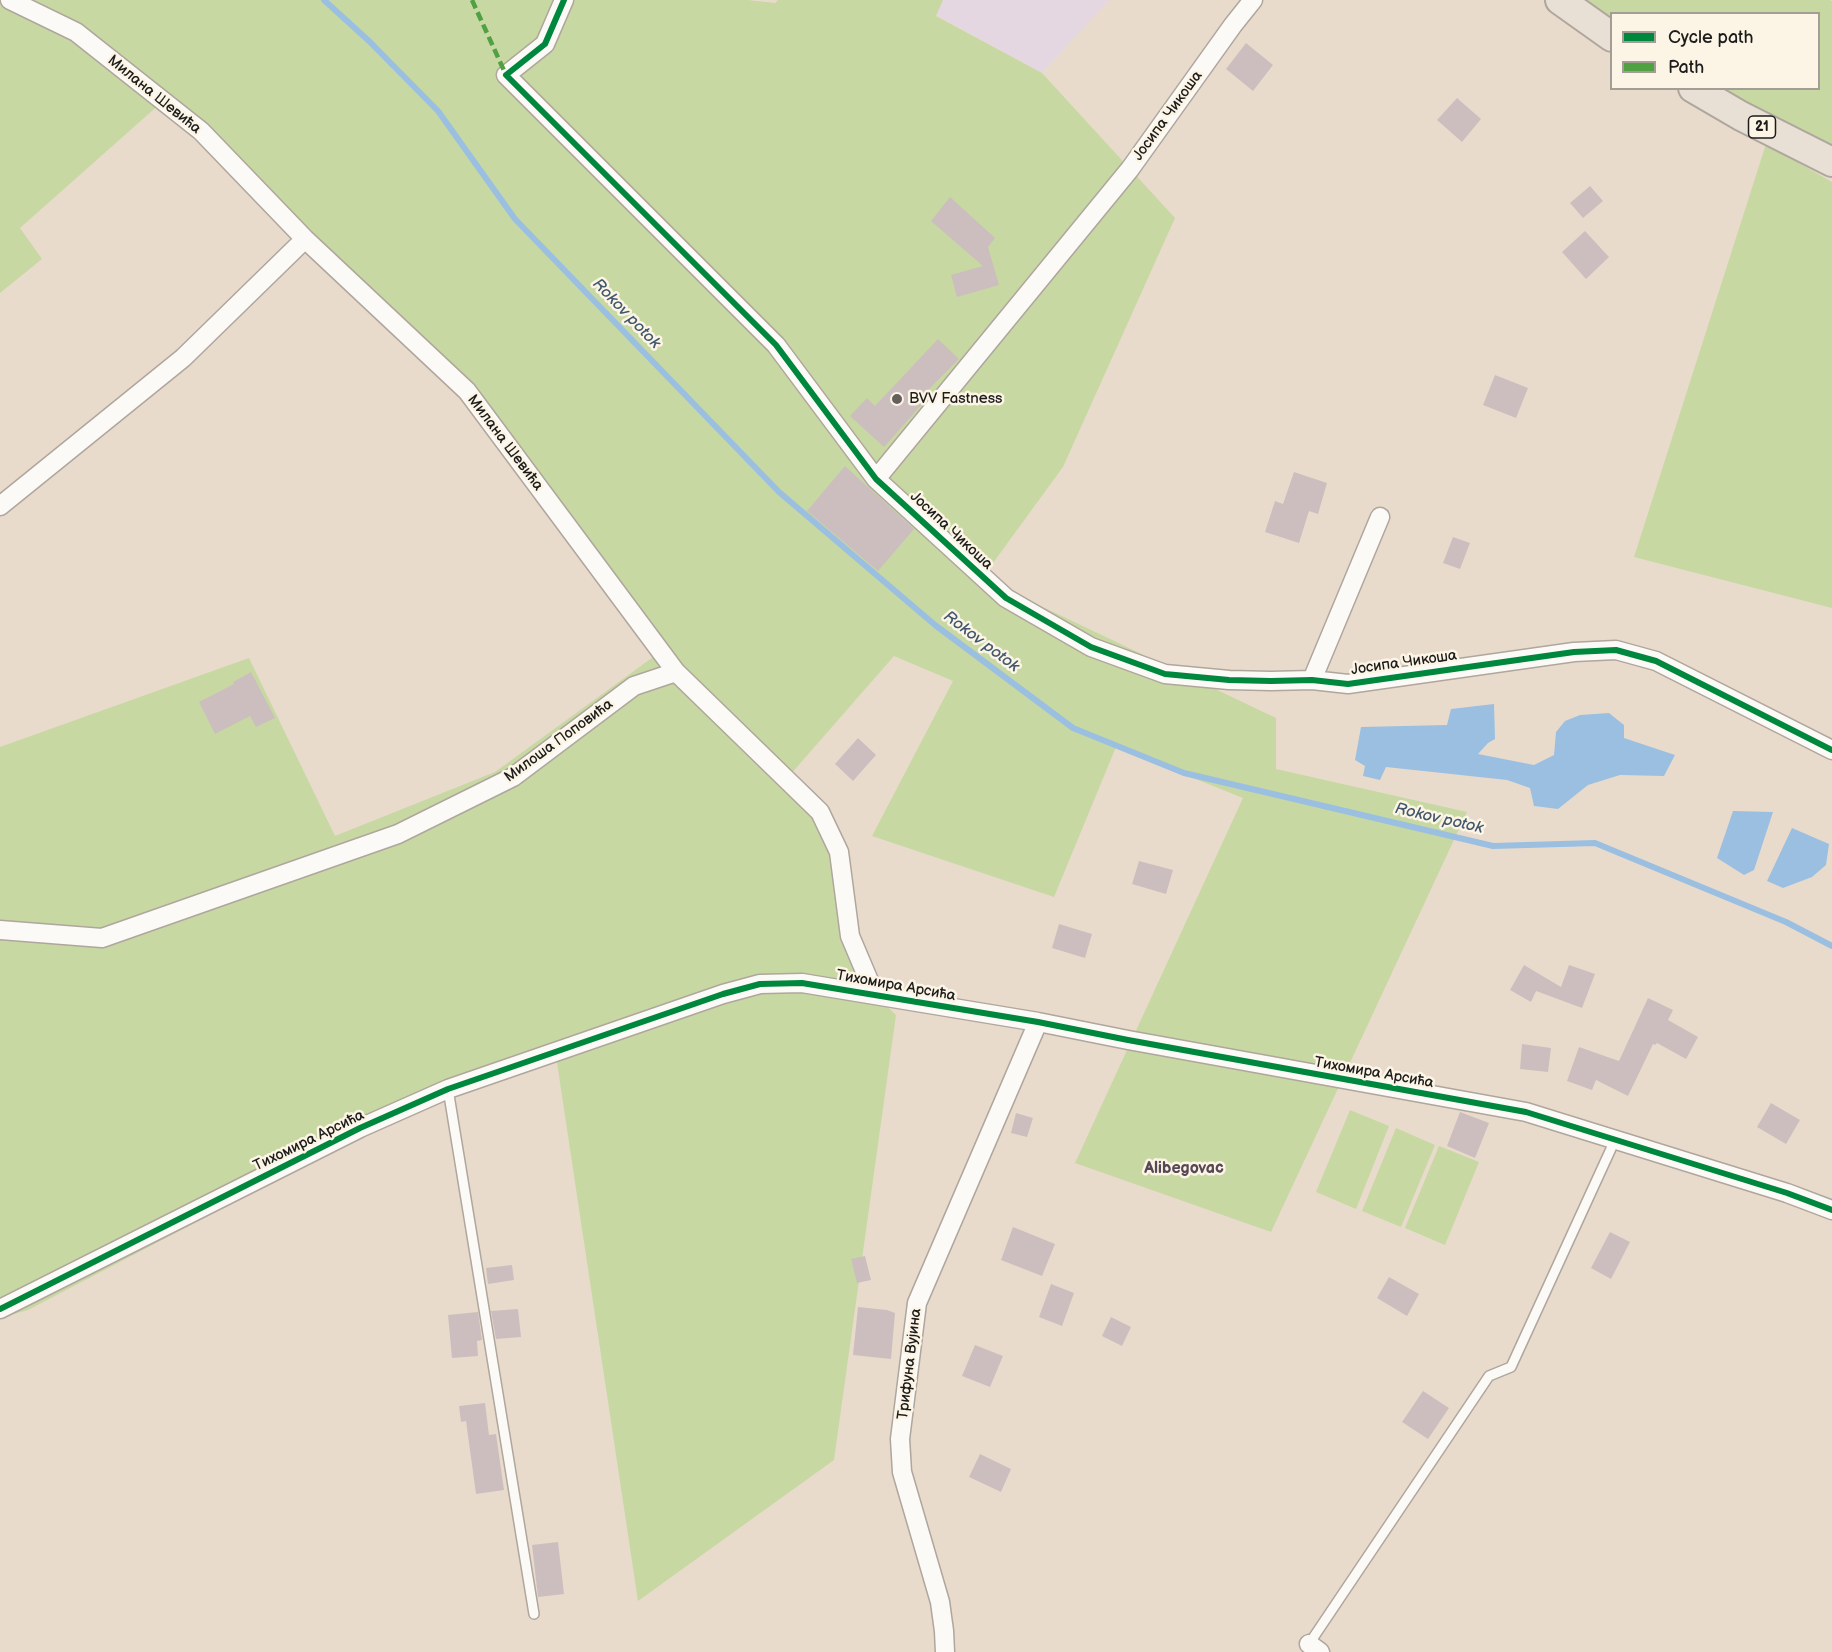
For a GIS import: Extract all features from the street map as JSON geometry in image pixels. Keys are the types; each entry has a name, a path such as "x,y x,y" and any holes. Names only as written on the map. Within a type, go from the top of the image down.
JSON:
{"main road":[{"path":"1560,0 1610,36"},
{"name":"21","path":"1696,90 1741,116 1832,162"}],"street":[{"name":"Милана Шевића","path":"10,0 76,32 201,131 305,238 467,391 676,672"},
{"path":"564,0 545,44 506,75 776,345 876,479"},
{"name":"Јосипа Чикоша","path":"1253,0 1130,169 876,479 1006,598 1091,647 1165,674 1229,680 1312,680 1348,684 1574,652 1616,650 1656,662 1832,750"},
{"path":"0,506 183,358 305,238"},
{"path":"1312,680 1380,518"},
{"path":"676,672 820,812 839,852 850,936 875,995"},
{"name":"Милоша Поповића","path":"0,930 102,938 398,834 513,777 634,686 676,672"},
{"name":"Тихомира Арсића","path":"0,1309 360,1128 448,1089 723,994 760,984 802,983 1038,1022 1526,1112 1787,1193 1832,1210"},
{"name":"Трифуна Вујина","path":"945,1652 940,1602 902,1472 900,1439 917,1303 1038,1022"}],"lane":[{"path":"448,1089 534,1614"},
{"path":"1314,1648 1489,1376 1511,1367 1615,1140"}],"shaded area":[{"path":"943,0 1109,0 1042,73 936,15"}],"green space":[{"path":"0,0 748,0 775,3 778,0 943,0 936,16 1042,73 1175,218 1063,467 982,578 1276,718 1276,769 1467,812 1271,1232 1075,1163 1243,798 1116,747 1054,897 872,836 953,681 894,656 790,775 843,838 866,986 896,1015 834,1460 638,1601 556,1056 365,1134 28,1310 0,1318 0,747 249,658 335,836 495,772 660,652 475,392 170,95 20,228 42,259 0,293"},
{"path":"1577,0 1832,1 1832,151 1715,90 1820,90 1820,12 1610,12 1610,26"},
{"path":"1766,144 1832,182 1832,608 1634,557"},
{"path":"1350,1110 1389,1126 1356,1209 1316,1192"},
{"path":"1396,1128 1435,1145 1401,1227 1362,1211"},
{"path":"1439,1146 1479,1162 1445,1245 1405,1228"}],"water":[{"path":"1494,704 1495,739 1478,754 1534,765 1554,755 1556,732 1565,721 1580,715 1609,713 1624,725 1624,738 1675,755 1664,776 1620,775 1588,785 1558,809 1534,806 1530,788 1507,780 1386,767 1380,780 1363,776 1365,766 1355,760 1361,727 1447,725 1451,709"},
{"path":"1733,811 1773,812 1754,870 1744,875 1717,858"},
{"path":"1792,828 1829,844 1826,865 1812,877 1783,888 1767,881"}],"building":[{"path":"1246,43 1273,65 1253,91 1226,69"},
{"path":"1457,98 1481,119 1462,142 1437,120"},
{"path":"1590,186 1603,201 1583,218 1570,203"},
{"path":"950,197 995,238 988,247 999,285 957,297 951,275 983,266 931,221"},
{"path":"1585,231 1609,257 1586,279 1562,252"},
{"path":"938,339 959,359 926,392 930,395 884,447 850,416 867,398 875,406"},
{"path":"1495,375 1528,388 1516,418 1483,405"},
{"path":"845,466 914,529 878,571 807,511"},
{"path":"1294,472 1327,483 1318,514 1309,511 1299,543 1265,532 1275,501 1283,504"},
{"path":"1453,537 1470,543 1460,569 1443,563"},
{"path":"251,672 275,718 256,727 250,716 215,734 199,702 234,684 233,682"},
{"path":"858,738 876,755 853,781 835,764"},
{"path":"1139,861 1173,870 1166,894 1132,884"},
{"path":"1059,924 1092,934 1085,958 1052,948"},
{"path":"1524,965 1561,987 1569,965 1595,974 1582,1008 1536,991 1531,1002 1510,990"},
{"path":"1648,998 1673,1010 1668,1020 1698,1037 1686,1059 1657,1043 1653,1044 1628,1096 1596,1080 1592,1090 1567,1081 1579,1047 1619,1061"},
{"path":"1522,1044 1551,1048 1548,1072 1520,1069"},
{"path":"1771,1103 1800,1120 1786,1144 1757,1127"},
{"path":"1460,1112 1489,1123 1475,1158 1447,1146"},
{"path":"1016,1113 1033,1118 1027,1137 1011,1133"},
{"path":"1013,1227 1055,1244 1042,1276 1001,1260"},
{"path":"1610,1232 1630,1242 1611,1279 1591,1268"},
{"path":"865,1256 871,1280 857,1283 851,1259"},
{"path":"512,1265 514,1280 488,1284 486,1268"},
{"path":"1389,1277 1419,1294 1407,1316 1377,1298"},
{"path":"1051,1284 1074,1293 1062,1326 1039,1317"},
{"path":"858,1307 895,1313 891,1359 853,1355"},
{"path":"518,1309 521,1337 496,1339 491,1311"},
{"path":"478,1312 482,1340 477,1341 478,1356 452,1358 448,1315"},
{"path":"1111,1317 1131,1327 1122,1346 1102,1336"},
{"path":"975,1345 1003,1356 990,1387 962,1376"},
{"path":"1423,1391 1449,1408 1428,1439 1402,1422"},
{"path":"485,1403 489,1435 496,1434 504,1490 476,1494 466,1421 461,1422 459,1406"},
{"path":"980,1454 1011,1469 1001,1492 969,1477"},
{"path":"558,1542 564,1594 538,1597 532,1545"}],"waterway":[{"name":"Rokov potok","path":"324,0 369,41 438,111 515,219 779,492 935,625 1073,728 1184,773 1493,846 1595,843 1786,922 1832,946"}],"marked path":[{"path":"472,0 506,75"}],"cycle path":[{"path":"564,0 545,44 506,75 776,345 876,479 1006,598 1091,647 1165,674 1229,680 1312,680 1348,684 1574,652 1616,650 1656,661 1832,750"},
{"path":"0,1309 360,1128 448,1089 723,994 760,984 802,983 1038,1022 1526,1112 1787,1193 1832,1210"}],"place":[{"name":"BVV Fastness","path":"897,399"}],"district":[{"name":"Alibegovac","path":"1184,1169"}]}
